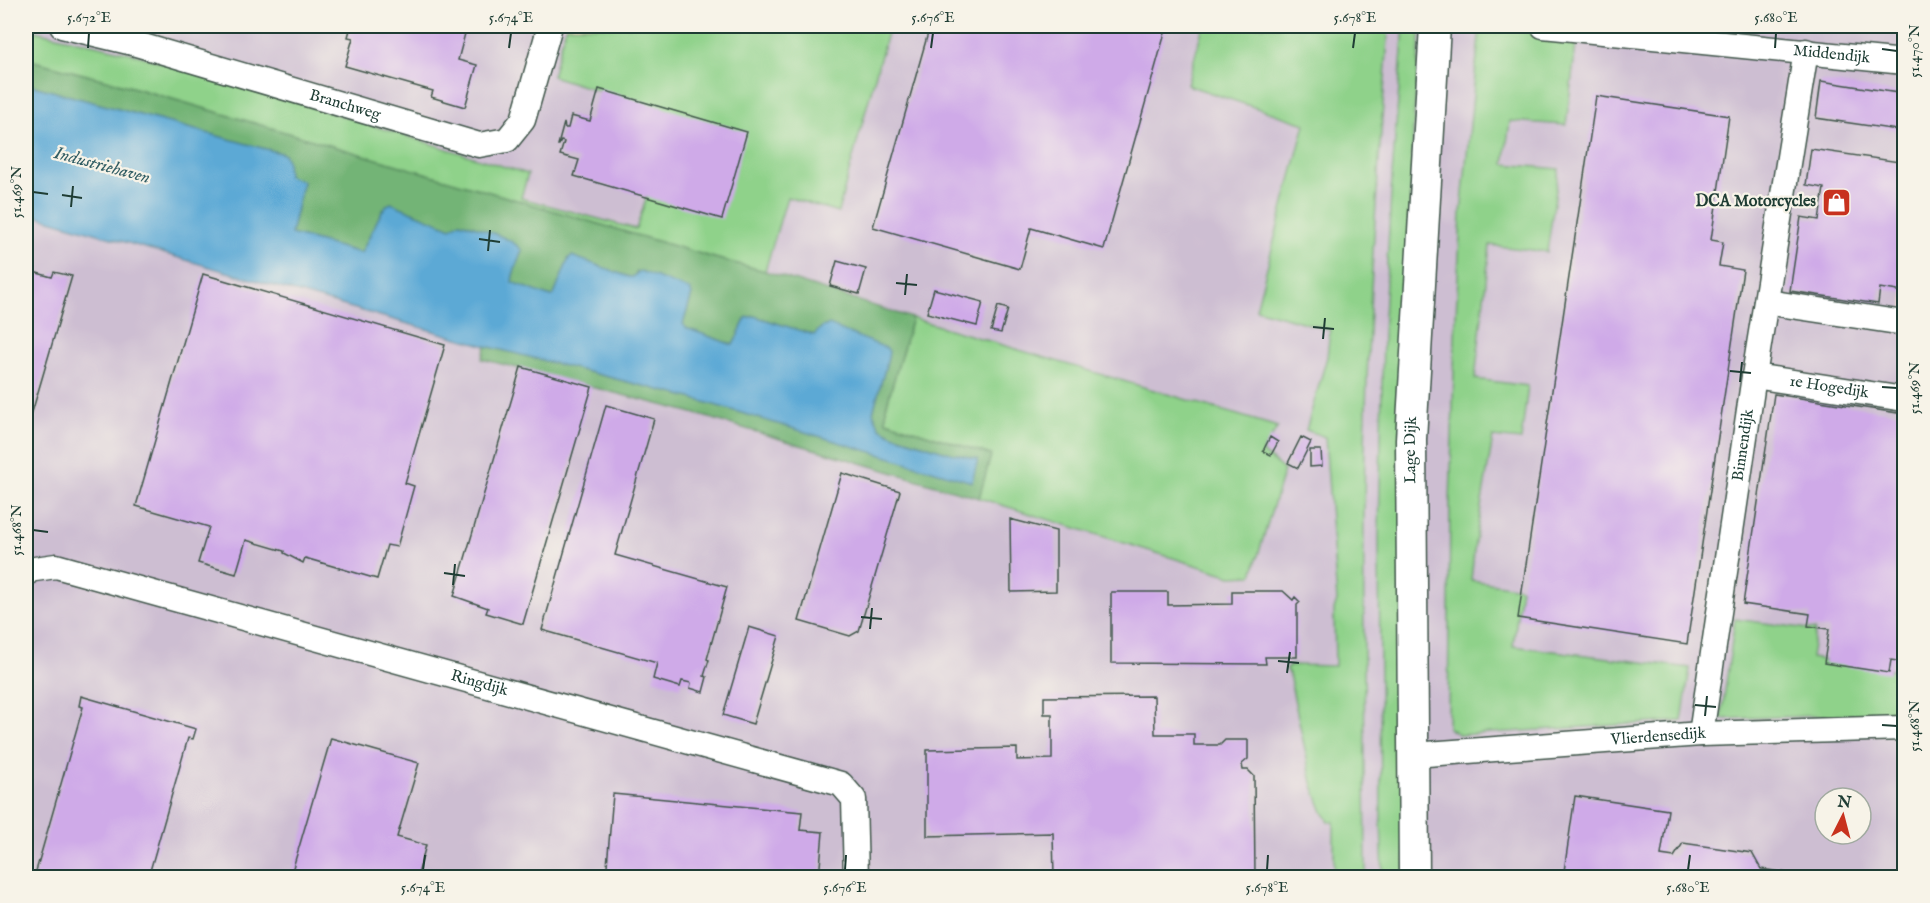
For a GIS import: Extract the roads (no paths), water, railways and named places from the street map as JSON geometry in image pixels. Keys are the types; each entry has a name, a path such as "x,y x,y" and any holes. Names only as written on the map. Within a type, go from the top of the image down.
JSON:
{"main road":[{"name":"Lage Dijk","path":"1414,878 1411,439 1435,26"}],"street":[{"name":"Branchweg","path":"62,26 133,43 479,145 507,140 523,120 550,26"},
{"name":"Middendijk","path":"1542,26 1905,62"},
{"name":"Binnendijk","path":"1701,734 1754,376 1806,51"},
{"path":"1766,302 1905,323"},
{"name":"1e Hogedijk","path":"1754,376 1905,399"},
{"name":"Ringdijk","path":"26,574 28,570 56,566 841,784 854,799 856,878"},
{"name":"Vlierdensedijk","path":"1413,755 1701,734 1905,728"}],"water":[{"name":"Industriehaven","path":"26,84 284,154 288,176 303,181 291,234 361,253 382,211 391,203 451,228 460,222 493,233 517,245 522,250 512,282 548,296 554,295 569,258 572,256 629,277 641,271 690,290 692,294 683,324 686,328 733,345 746,318 754,316 814,335 822,327 829,325 886,348 889,351 888,358 873,412 880,428 893,435 950,453 978,459 972,482 691,398 486,346 26,213"}],"place":[{"name":"DCA Motorcycles","path":"1837,202"}]}
